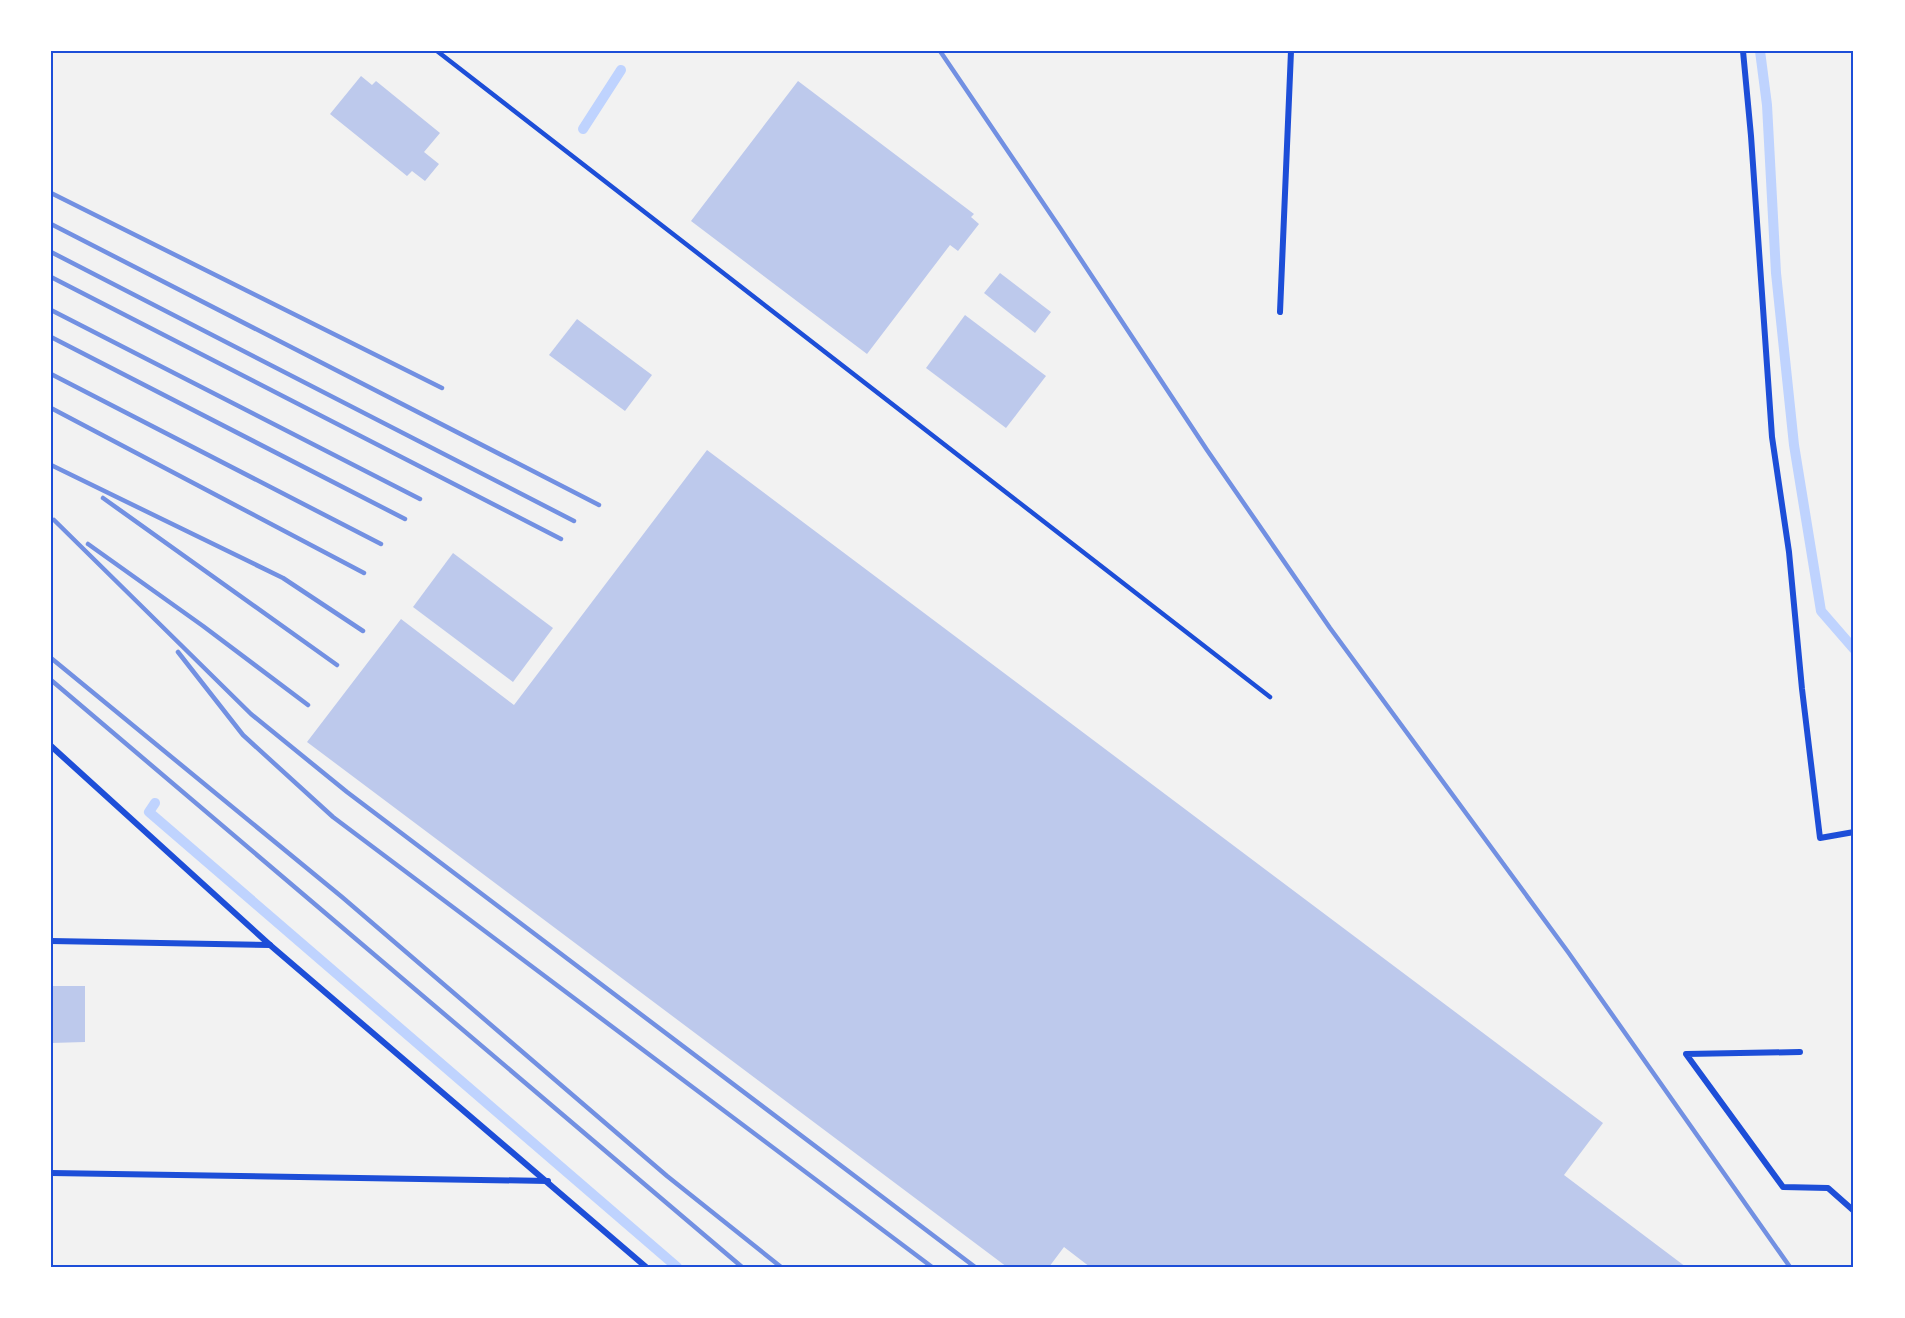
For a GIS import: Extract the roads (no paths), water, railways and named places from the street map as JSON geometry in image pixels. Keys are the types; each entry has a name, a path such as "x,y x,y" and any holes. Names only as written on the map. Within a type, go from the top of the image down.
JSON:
{"street":[{"path":"1280,312 1291,51"},
{"path":"1743,51 1772,437 1789,552 1802,689 1821,838 1854,832"},
{"path":"51,746 270,945 646,1267"},
{"path":"51,941 270,945"},
{"path":"1800,1052 1686,1054 1783,1187 1828,1188 1854,1210"},
{"path":"51,1173 548,1181"}],"lane":[{"path":"437,51 1270,697"}],"waterway":[{"path":"1760,51 1767,105 1776,273 1794,445 1821,611 1854,649"},
{"path":"583,129 621,70"},
{"path":"155,803 149,812 677,1267"}],"railway":[{"path":"940,51 1207,450 1330,628 1568,952 1790,1267"},
{"path":"51,193 442,388"},
{"path":"51,224 599,505"},
{"path":"51,252 574,521"},
{"path":"51,277 561,539"},
{"path":"51,310 420,499"},
{"path":"51,337 405,519"},
{"path":"51,374 381,544"},
{"path":"51,408 364,573"},
{"path":"51,465 283,578 363,631"},
{"path":"103,498 337,665"},
{"path":"54,520 251,714 347,792 975,1267"},
{"path":"88,544 308,705"},
{"path":"178,652 243,735 333,817 932,1267"},
{"path":"51,658 342,897 667,1176 781,1267"},
{"path":"51,680 742,1267"}]}
